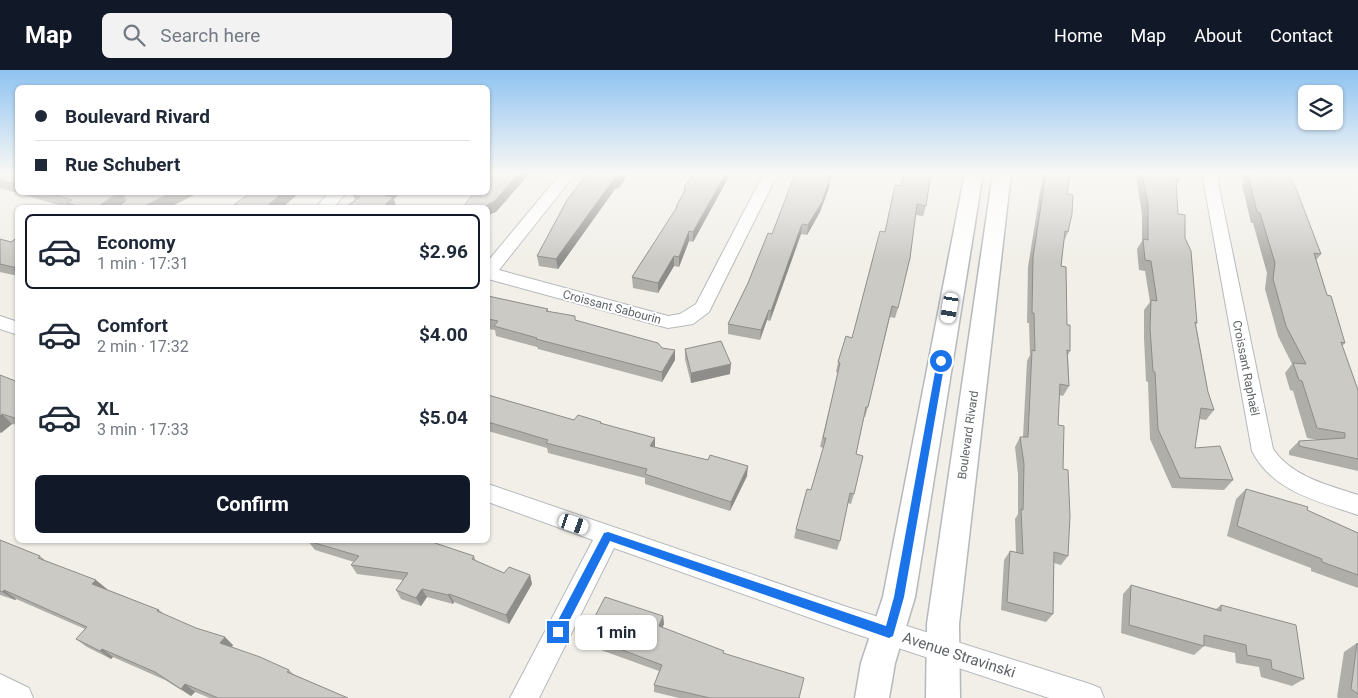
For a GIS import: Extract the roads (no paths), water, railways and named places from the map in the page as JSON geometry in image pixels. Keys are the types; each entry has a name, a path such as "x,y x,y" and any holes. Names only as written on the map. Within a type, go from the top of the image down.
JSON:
{"street":[{"path":"490,271 545,202"},
{"name":"Croissant Sabourin","path":"490,274 668,322 679,322 688,319 703,308 756,202"},
{"path":"872,698 878,663 899,597 969,202"},
{"name":"Boulevard Rivard","path":"943,698 944,650 942,624 998,202"},
{"name":"Croissant Raphaël","path":"1215,202 1263,451 1267,461 1284,476 1358,505"},
{"path":"0,322 15,327"},
{"name":"Avenue Stravinski","path":"490,495 889,632 1090,698"},
{"path":"524,698 608,536"},
{"path":"0,688 19,698"}]}
